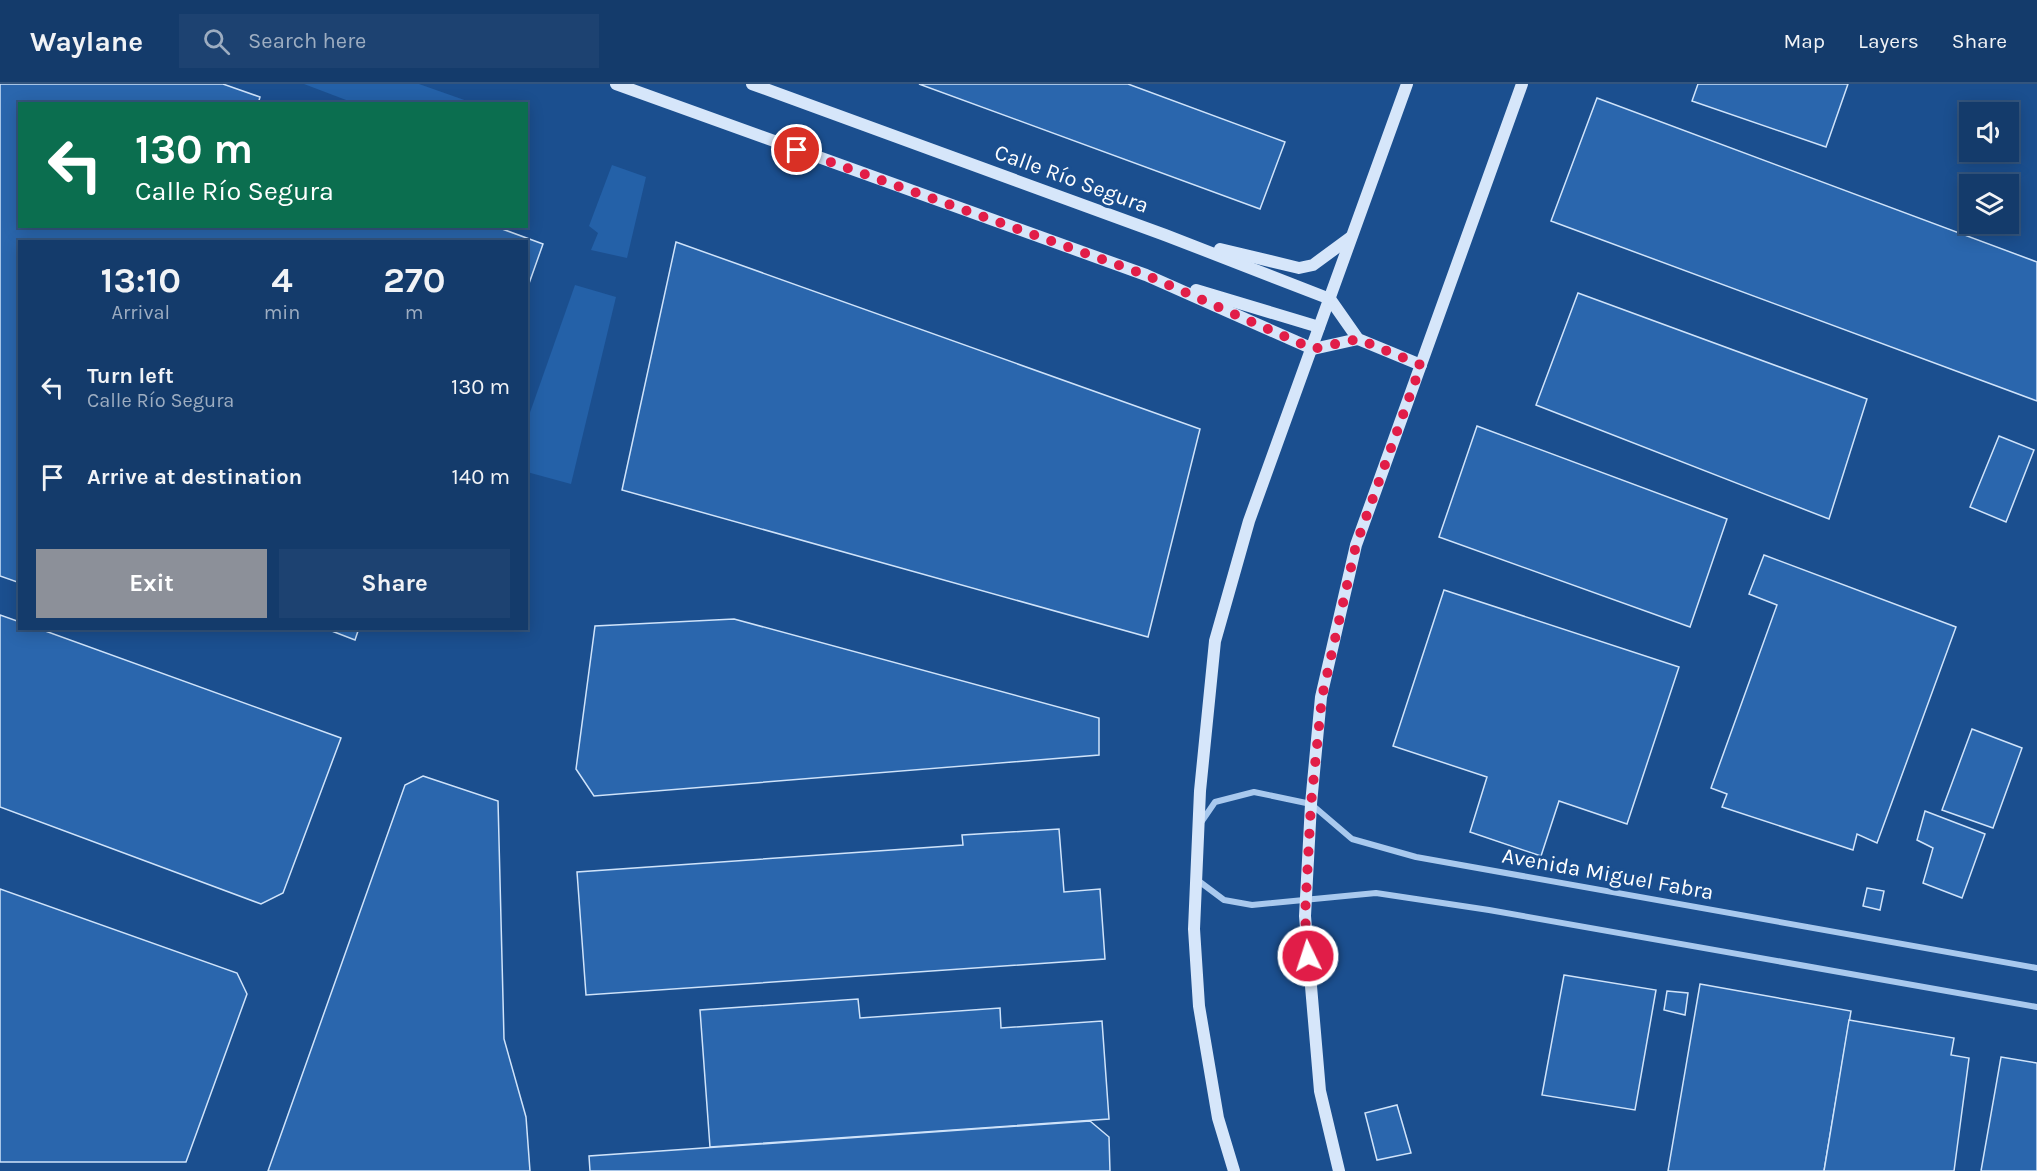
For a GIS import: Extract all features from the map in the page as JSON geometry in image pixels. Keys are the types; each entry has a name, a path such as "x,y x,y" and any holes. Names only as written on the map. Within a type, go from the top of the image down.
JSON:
{"main road":[{"name":"Calle Río Segura","path":"752,84 1165,235 1330,299"},
{"path":"1234,1171 1218,1118 1199,1006 1194,929 1198,825 1215,641 1249,521 1407,84"},
{"path":"1339,1171 1320,1091 1305,916 1311,804 1322,697 1356,545 1522,84"},
{"path":"623,85 1146,275 1319,327"},
{"path":"1165,235 1299,268 1313,265 1351,237"},
{"path":"1146,275 1313,349 1358,339"},
{"path":"1330,299 1358,339 1421,365"}],"street":[{"name":"Avenida Miguel Fabra","path":"1198,825 1215,802 1254,792 1311,804 1352,838 1416,857 2037,968"},
{"path":"1196,879 1224,900 1252,905 1307,898 1387,895 2037,1007"}],"shaded area":[{"path":"304,84 419,84 470,102 351,102"},
{"path":"612,165 646,177 627,258 591,250 598,233 589,226"},
{"path":"575,285 616,297 571,484 528,472 528,418"}],"building":[{"path":"0,84 223,84 260,97 259,102 18,102 18,228 499,228 543,244 528,286 528,240 18,240 18,582 0,576"},
{"path":"919,84 1128,84 1285,142 1260,209"},
{"path":"1698,84 1848,84 1826,147 1692,101"},
{"path":"1597,98 2037,262 2037,401 1551,221"},
{"path":"676,242 1200,429 1148,637 622,490"},
{"path":"1578,293 1867,399 1829,519 1536,405"},
{"path":"1477,426 1727,519 1690,627 1439,537"},
{"path":"1999,436 2034,450 2006,522 1970,507"},
{"path":"1764,555 1956,627 1877,843 1857,834 1853,850 1722,807 1727,794 1711,788 1777,605 1749,594"},
{"path":"1444,590 1679,667 1627,824 1559,801 1541,856 1470,832 1487,777 1393,746"},
{"path":"0,615 18,621 18,630 43,630 341,738 283,893 261,904 0,807"},
{"path":"734,619 1099,718 1099,755 594,796 576,769 595,626"},
{"path":"329,630 358,630 355,640"},
{"path":"1972,729 2022,748 1993,828 1942,810"},
{"path":"423,776 498,801 504,1039 526,1117 530,1171 268,1171 405,785"},
{"path":"1925,811 1985,834 1962,898 1923,883 1933,848 1917,840"},
{"path":"1059,829 1064,892 1100,889 1105,959 586,995 577,872 963,845 962,835"},
{"path":"1867,888 1884,891 1880,910 1863,906"},
{"path":"0,889 237,973 247,994 186,1162 0,1162"},
{"path":"1564,975 1656,990 1635,1110 1542,1095"},
{"path":"1700,984 1851,1011 1824,1171 1668,1171"},
{"path":"1667,991 1688,993 1685,1015 1664,1010"},
{"path":"858,999 860,1018 1000,1008 1001,1028 1102,1021 1109,1119 710,1147 700,1010"},
{"path":"1849,1020 1954,1038 1951,1055 1969,1058 1954,1171 1824,1171"},
{"path":"2001,1057 2037,1063 2037,1171 1981,1171"},
{"path":"1397,1105 1411,1153 1377,1160 1365,1113"},
{"path":"1090,1121 1109,1137 1110,1171 590,1171 589,1156"}],"route":[{"path":"797,150 1146,275 1313,349 1358,339 1421,365 1356,545 1322,697 1311,804 1310,857 1305,916 1308,956"}]}
